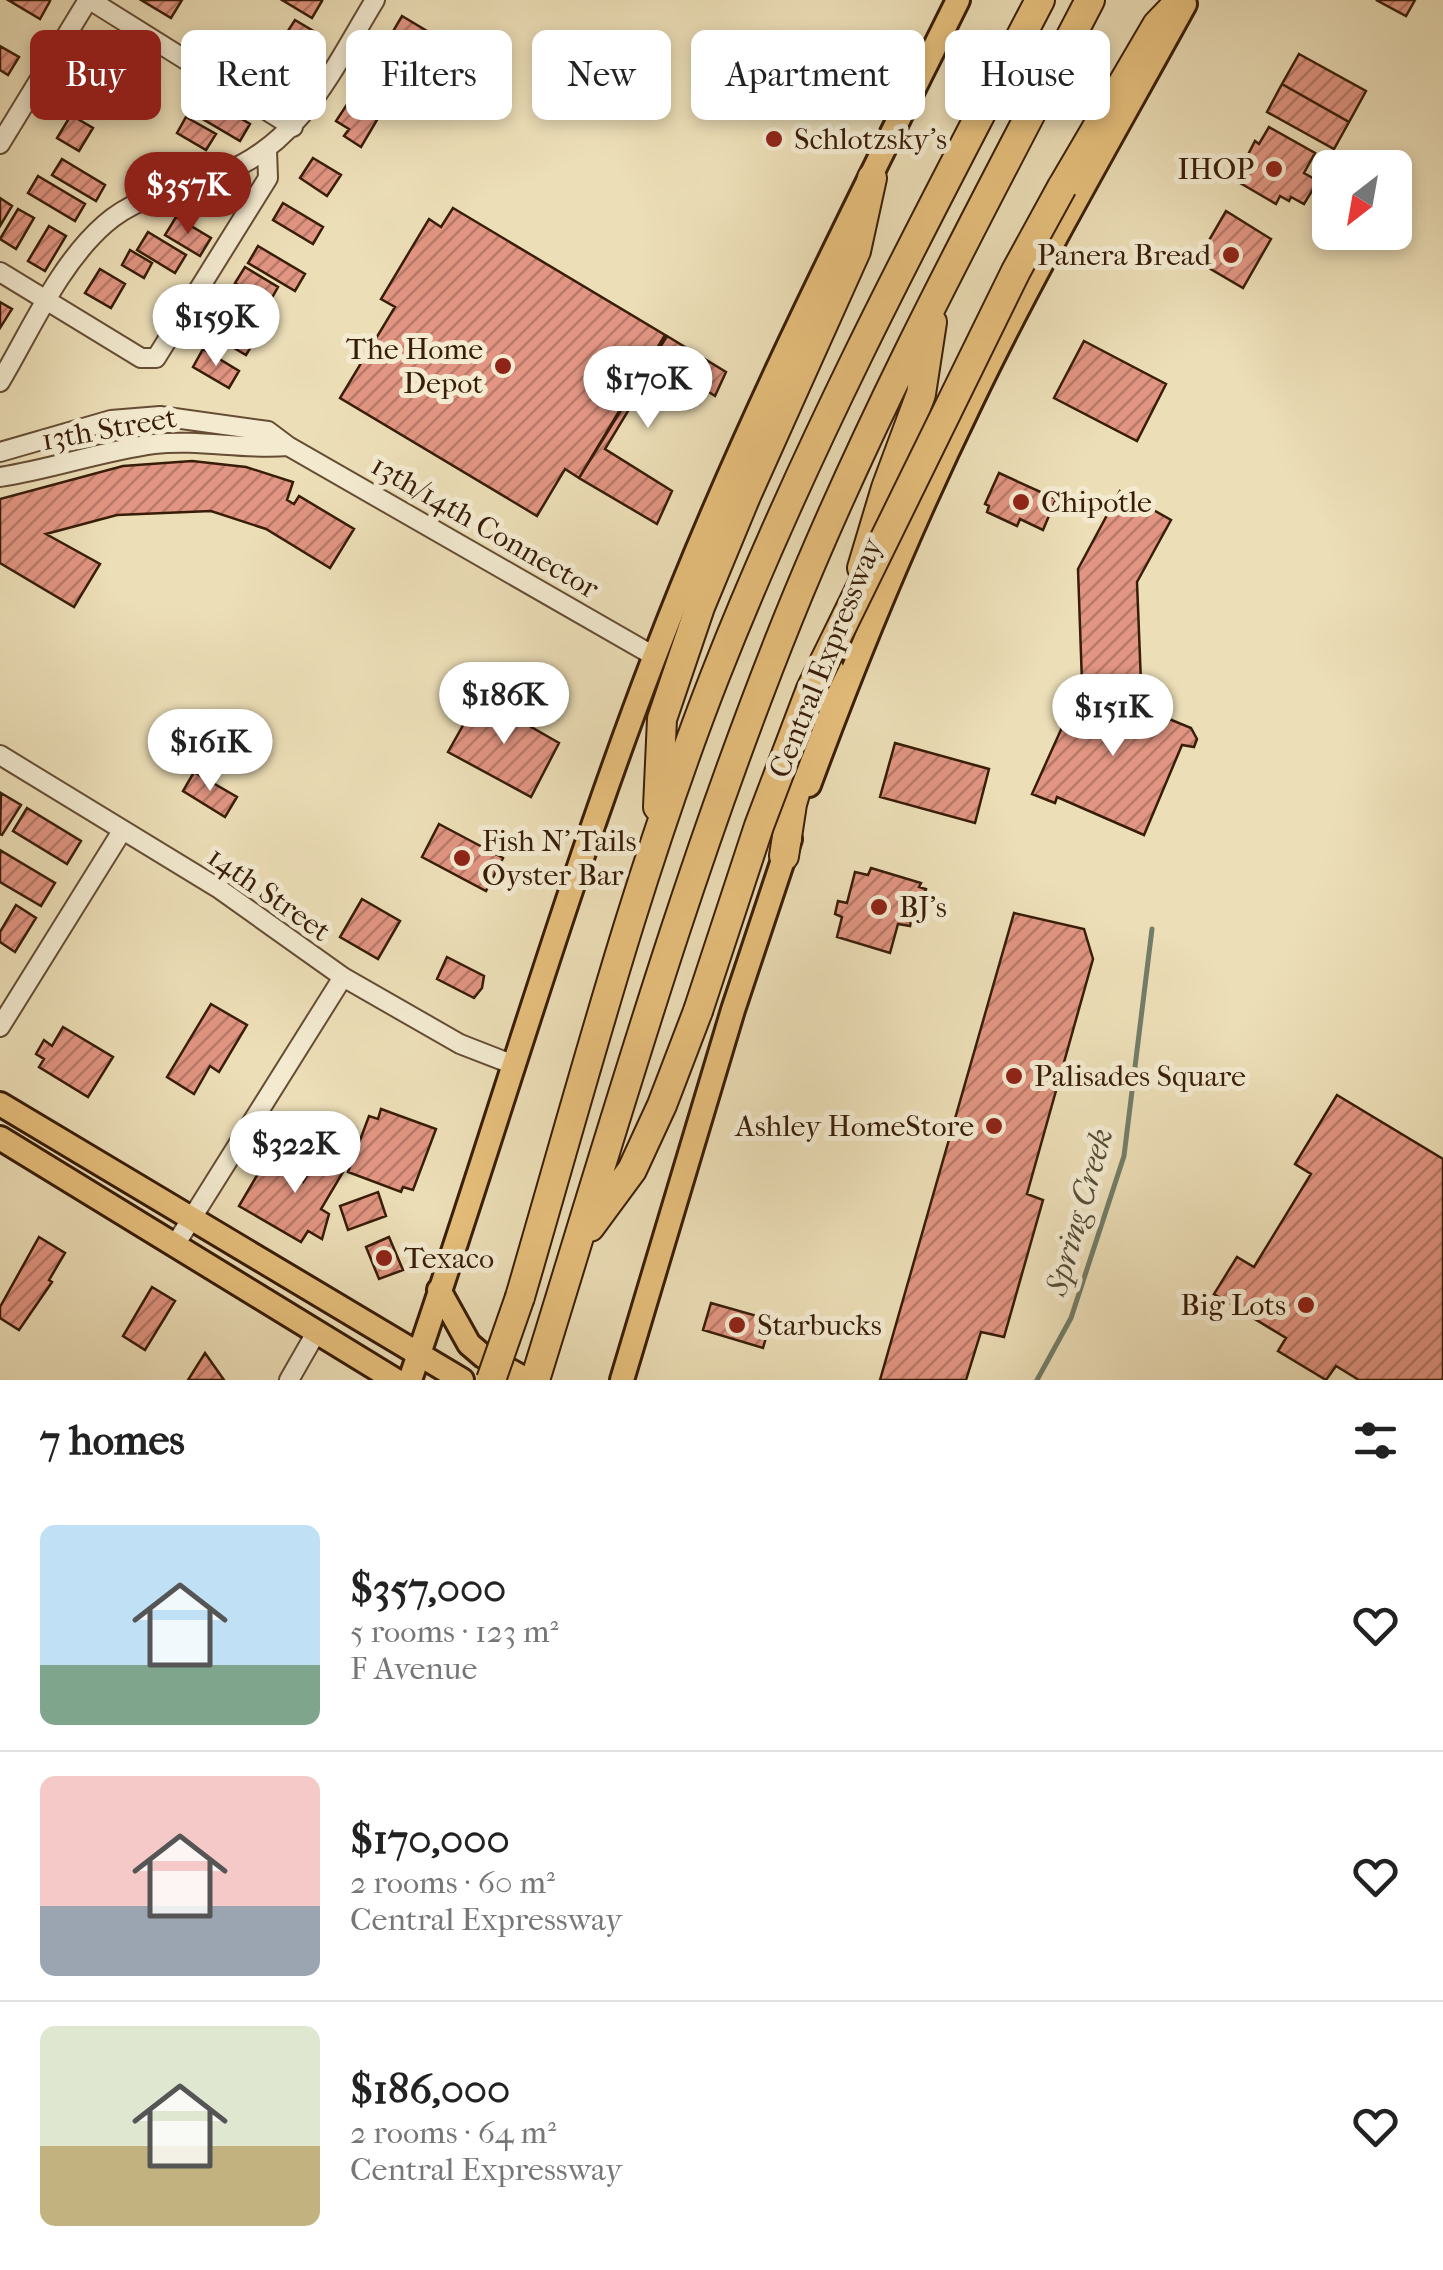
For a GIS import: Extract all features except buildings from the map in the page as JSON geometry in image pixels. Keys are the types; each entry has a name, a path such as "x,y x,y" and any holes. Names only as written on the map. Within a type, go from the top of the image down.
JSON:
{"highway":[{"path":"491,1380 520,1297 657,833 736,624 813,446 880,305 1040,0"},
{"name":"Central Expressway","path":"534,1380 686,896 745,729 834,509 936,295 1090,0"},
{"path":"577,1244 632,1170 662,1105 811,689 1016,271 1157,25 1184,0"},
{"path":"657,833 662,720 700,607 856,250 872,178"},
{"path":"784,856 809,738 886,488 921,394 936,295"}],"main road":[{"path":"410,1380 591,831 654,656 728,476 958,0"},
{"name":"Central Expressway","path":"622,1380 784,856 857,659 972,400 1184,0"},
{"path":"0,1104 462,1380"},
{"path":"0,1138 395,1380"},
{"path":"49,1168 67,1160 104,1168"},
{"path":"439,1290 468,1344 527,1380"},
{"path":"603,1380 630,1356"}],"street":[{"path":"0,144 89,0 293,127"},
{"path":"0,382 88,243 123,211 157,194 224,173 267,150 293,127 313,101 375,0"},
{"name":"13th Street","path":"0,272 141,358 152,360 159,356 268,178 267,150"},
{"name":"13th Street","path":"0,452 111,420 160,416 268,431 288,446"},
{"name":"13th Street","path":"0,477 157,444 205,441 266,448 288,446"},
{"name":"13th/14th Connector","path":"288,446 654,656"},
{"name":"14th Street","path":"0,756 218,888 343,977 460,1044 514,1065"},
{"path":"0,1028 122,831"},
{"path":"176,1245 343,977"},
{"path":"289,1380 317,1331"}],"waterway":[{"name":"Spring Creek","path":"1037,1380 1071,1318 1124,1156 1152,929"}],"place":[{"name":"Schlotzsky's","path":"774,139"},
{"name":"IHOP","path":"1274,169"},
{"name":"Panera Bread","path":"1231,255"},
{"name":"The Home Depot","path":"503,366"},
{"name":"Chipotle","path":"1021,502"},
{"name":"Fish N' Tails Oyster Bar","path":"462,858"},
{"name":"BJ's","path":"879,907"},
{"name":"Palisades Square","path":"1014,1076"},
{"name":"Ashley HomeStore","path":"994,1126"},
{"name":"Texaco","path":"384,1258"},
{"name":"Big Lots","path":"1306,1305"},
{"name":"Starbucks","path":"737,1325"}]}
